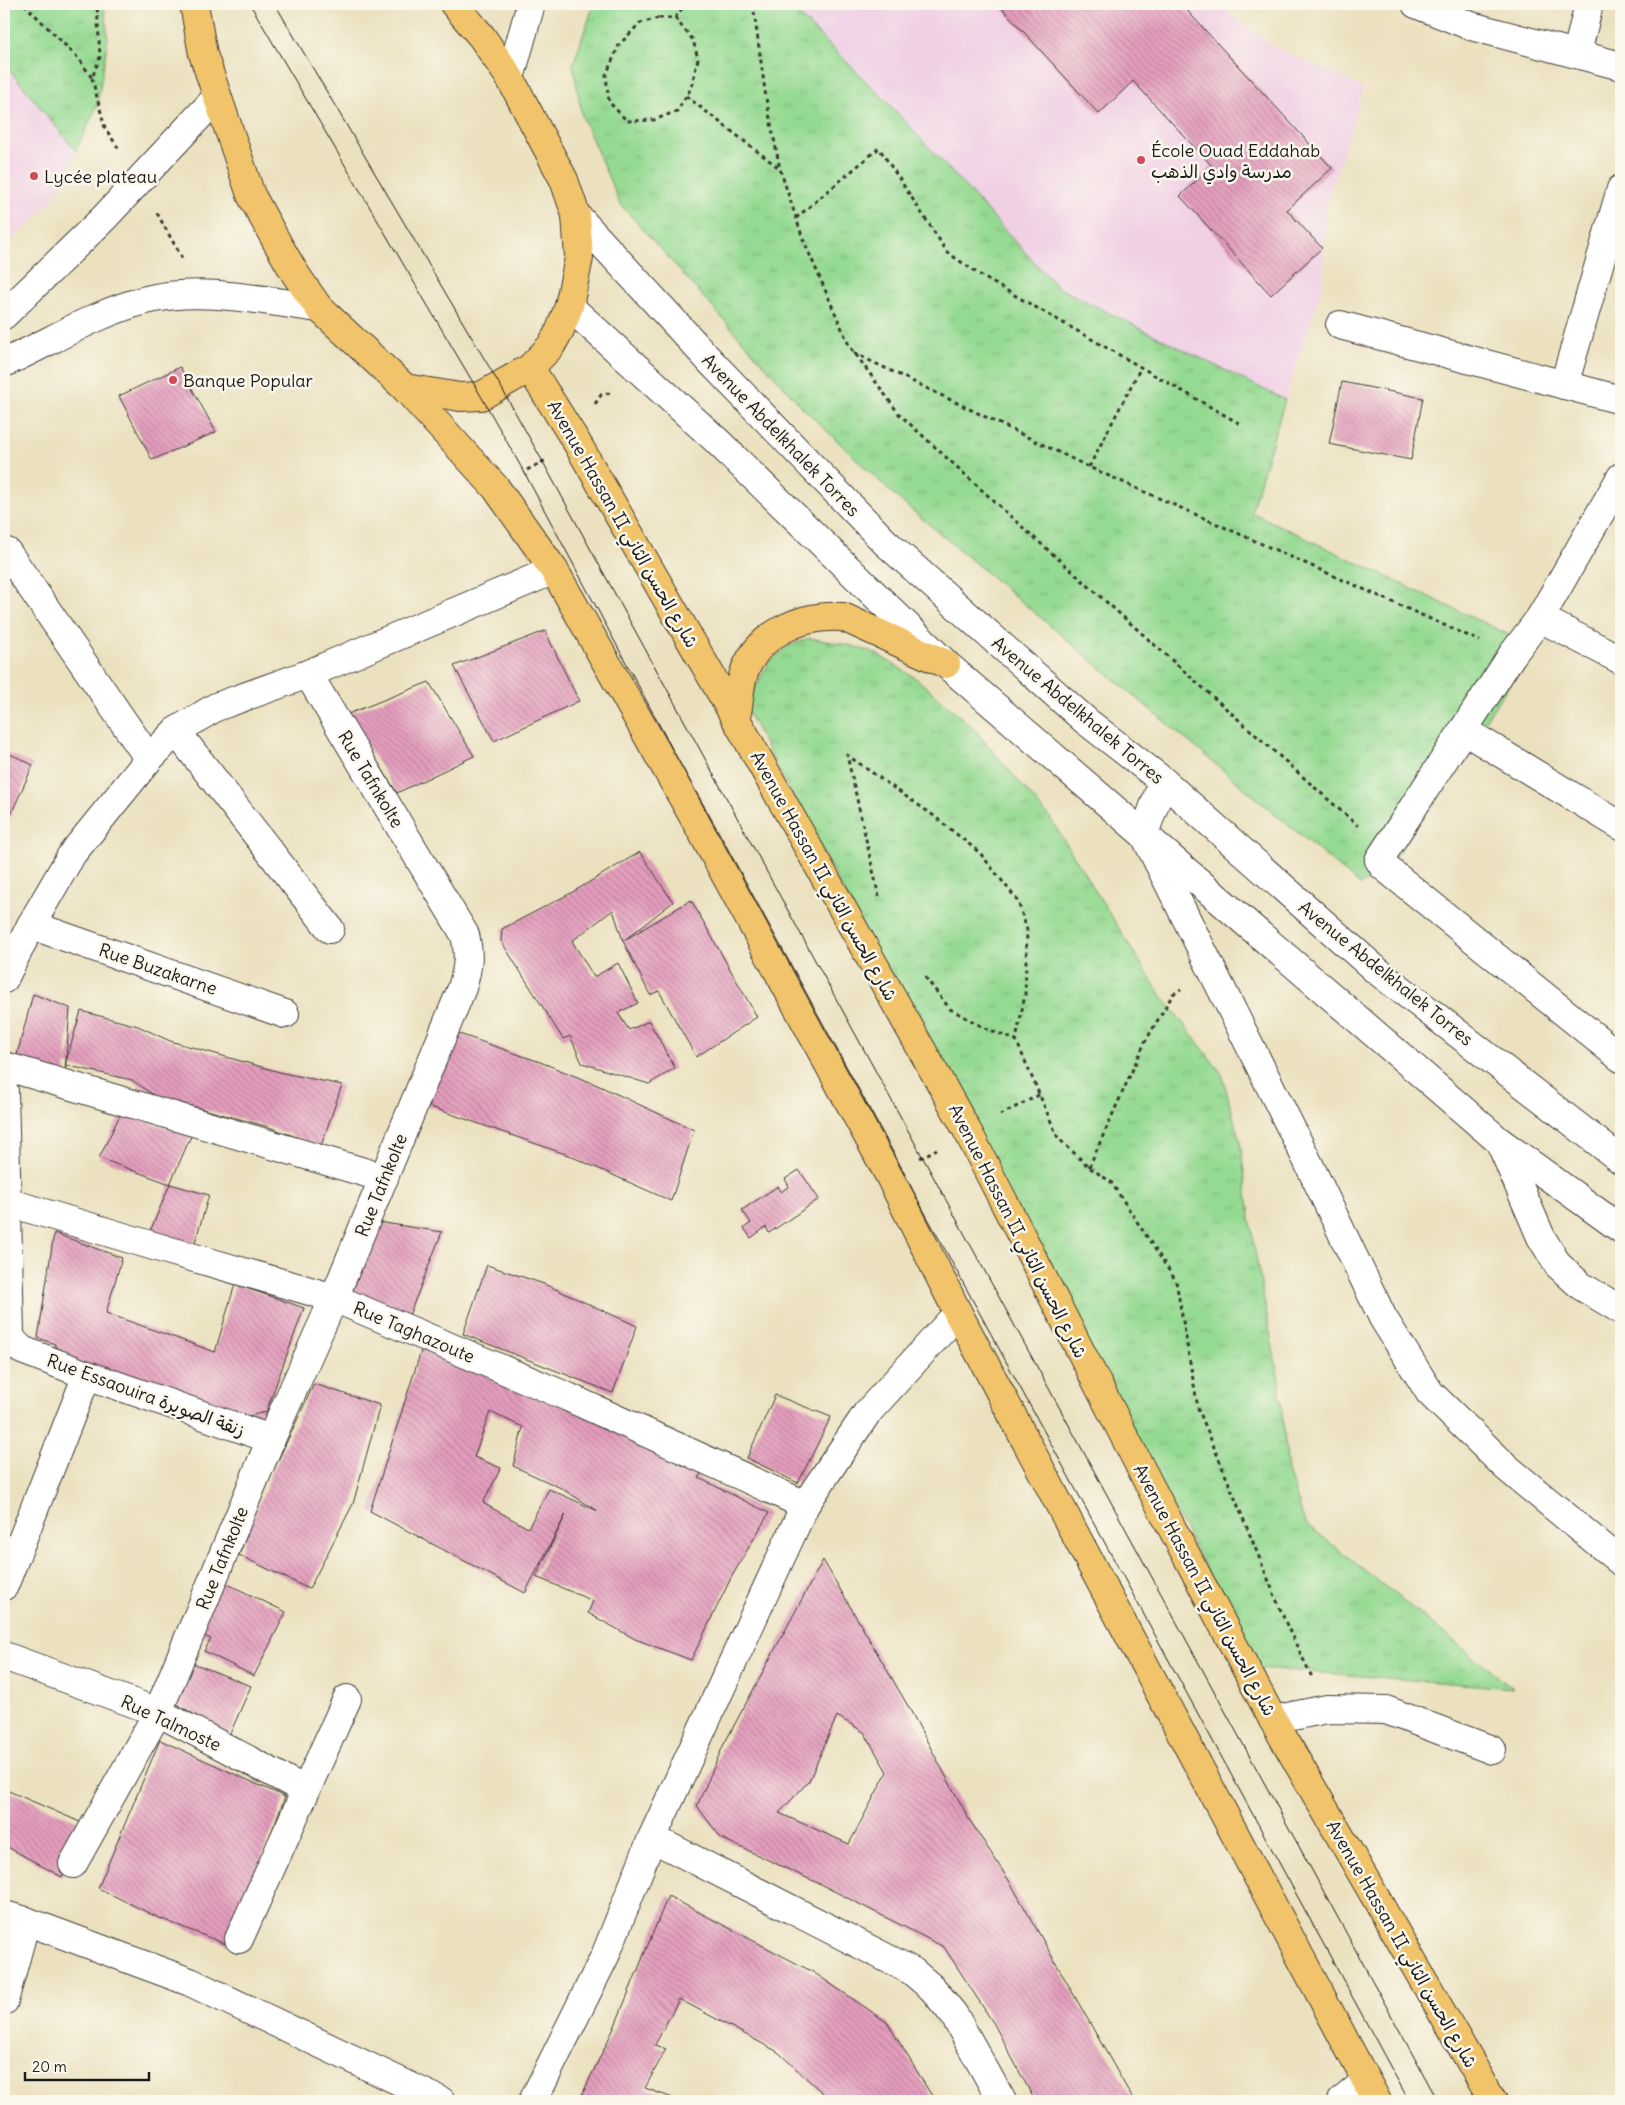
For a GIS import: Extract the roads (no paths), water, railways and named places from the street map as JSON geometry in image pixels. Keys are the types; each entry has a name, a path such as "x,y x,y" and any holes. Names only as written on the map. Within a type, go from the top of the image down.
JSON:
{"highway":[{"path":"194,4 203,54 251,195 296,276 319,308 405,388 496,488 554,570 702,832 889,1175 958,1313 1371,2091"},
{"path":"405,388 460,397 481,396 530,368 551,346 560,330 569,306 579,258 576,215 564,180 510,78 482,37 454,4"},
{"name":"Avenue Hassan II شارع الحسن الثاني","path":"530,368 577,443 736,719 968,1132 1153,1492 1273,1720 1493,2101"},
{"path":"736,719 743,677 759,647 782,629 810,619 828,616 843,617 946,664"}],"street":[{"path":"510,78 531,4"},
{"path":"1416,4 1471,26 1621,66"},
{"path":"1577,53 1589,4"},
{"path":"4,315 110,212 217,97"},
{"path":"1564,385 1621,189"},
{"name":"Avenue Abdelkhalek Torres","path":"576,215 712,363 885,542 1086,721 1163,781 1376,970 1621,1160"},
{"path":"4,363 95,318 145,300 172,295 238,297 319,308"},
{"path":"569,306 716,440 946,664 1499,1141 1621,1229"},
{"path":"1340,325 1621,400"},
{"path":"1621,477 1540,618 1512,655 1379,860 1382,866 1621,1058"},
{"path":"7,552 149,758"},
{"path":"4,980 31,925 72,854 149,758 176,731 216,707 308,674 554,570"},
{"path":"1540,618 1621,660"},
{"name":"Rue Tafnkolte","path":"73,1864 158,1712 271,1439 334,1298 462,988 468,969 469,952 465,936 308,674"},
{"path":"1463,730 1621,826"},
{"path":"176,731 330,930"},
{"path":"1163,781 1144,834 1304,1154 1382,1318 1430,1393 1506,1467 1621,1562"},
{"name":"Rue Buzakarne","path":"31,925 285,1014"},
{"path":"4,1066 384,1178"},
{"path":"4,1091 7,1202"},
{"path":"1499,1141 1541,1237 1558,1265 1581,1286 1621,1310"},
{"name":"Rue Taghazoute","path":"7,1202 334,1298 568,1397 805,1506"},
{"name":"Rue Essaouira زنقة الصويرة","path":"7,1202 10,1333 12,1340 22,1350 87,1375 271,1439"},
{"path":"532,2101 605,1956 652,1838 805,1506 867,1414 958,1313"},
{"path":"4,1586 87,1375"},
{"name":"Rue Talmoste","path":"4,1656 158,1712 305,1790"},
{"path":"239,1939 347,1699"},
{"path":"1273,1720 1327,1709 1386,1710 1492,1750"},
{"path":"652,1838 912,1971 933,1989 954,2015 1002,2101"},
{"path":"4,2001 15,1918 190,1982 441,2101"},
{"path":"1342,2101 1371,2091"}],"tram line":[{"path":"250,4 524,472 676,756 1409,2101"},
{"path":"275,4 501,387 543,462 1438,2101"}],"place":[{"name":"École Ouad Eddahab مدرسة وادي الذهب","path":"1141,160"},
{"name":"Lycée plateau","path":"34,176"},
{"name":"Banque Popular","path":"173,380"}]}
